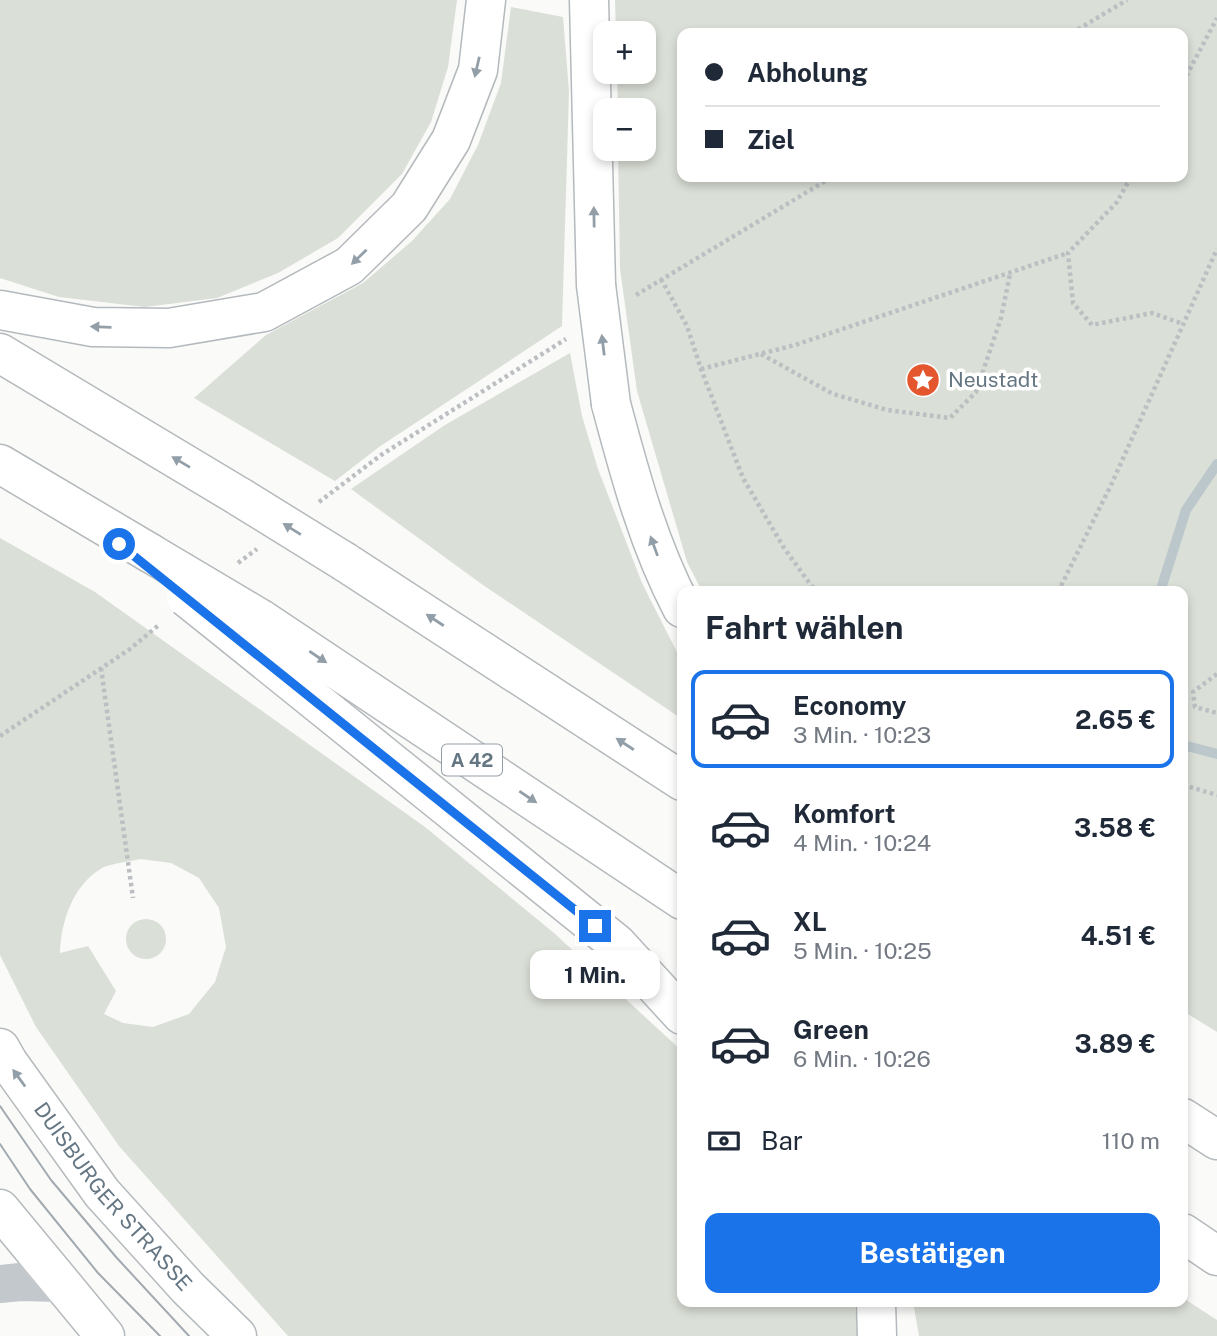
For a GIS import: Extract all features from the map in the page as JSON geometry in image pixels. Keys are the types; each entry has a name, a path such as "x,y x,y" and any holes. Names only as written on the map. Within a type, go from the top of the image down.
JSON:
{"main road":[{"path":"0,310 93,327 169,328 264,312 349,266 409,207 451,140 478,70 486,0"},
{"path":"589,0 611,293 611,404 634,493 661,568 677,598"},
{"path":"0,353 345,562 677,778"},
{"name":"A 42","path":"0,464 53,494 249,628 677,897"},
{"path":"249,628 617,944 677,1010"},
{"name":"DUISBURGER STRASSE","path":"0,1048 102,1193 188,1288 237,1336"},
{"path":"1188,1121 1217,1140"},
{"path":"0,1209 104,1336"},
{"path":"1188,1236 1217,1256"},
{"path":"876,1307 877,1336"}],"street":[{"path":"0,1284 59,1283"}],"path":[{"path":"1080,28 1127,0"},
{"path":"1188,73 1217,18"},
{"path":"611,293 661,279 824,182"},
{"path":"701,369 795,345 1068,253 1117,202 1128,182"},
{"path":"1061,586 1112,483 1217,249"},
{"path":"1068,253 1073,303 1092,325 1152,313 1183,324"},
{"path":"761,354 833,394 887,410 950,418 976,392 1001,318 1010,273"},
{"path":"661,279 687,326 743,478 784,548 812,586"},
{"path":"318,503 381,455 570,336"},
{"path":"233,567 265,543"},
{"path":"0,736 130,649 170,616"},
{"path":"101,668 133,898"},
{"path":"1217,674 1193,692 1195,707 1217,713"},
{"path":"1188,787 1217,796"}],"shaded area":[{"path":"0,0 457,0 448,67 431,122 402,174 338,238 278,273 217,298 145,307 59,297 0,278"},
{"path":"615,0 1217,0 1217,1032 1188,1014 1188,586 699,586 687,562 637,391 620,269 618,161 656,161 656,98 618,98 617,84 656,84 656,21 616,21"},
{"path":"511,7 563,17 569,91 562,326 379,447 335,481 194,398 266,335 363,283 412,241 450,199 478,145 501,83"},
{"path":"570,353 582,416 598,469 642,583 677,652 677,716 483,585 351,489 445,425"},
{"path":"0,538 95,592 425,827 554,933 677,1046 677,1307 855,1307 860,1336 288,1336 119,1146 36,1027 0,955","holes":["140,859 171,863 199,878 219,908 226,947 215,982 189,1014 153,1027 123,1023 104,1014 116,991 88,946 60,953 66,917 76,894 83,884 102,868"]},
{"path":"146,919 154,920 160,925 165,931 165,947 160,953 154,958 146,959 138,958 132,953 127,947 126,939 127,931 132,925 138,920"},
{"path":"1188,1301 1217,1320 1217,1336 919,1336 914,1307 1188,1307"}],"waterway":[{"path":"1162,586 1186,510 1217,464"},
{"path":"1188,746 1217,754"}],"tram line":[{"path":"0,1106 51,1180 116,1257 189,1336"},
{"path":"0,1144 30,1189 98,1273 160,1336"}],"place":[{"name":"Neustadt","path":"923,380"}],"route":[{"path":"119,544 595,926"}]}
